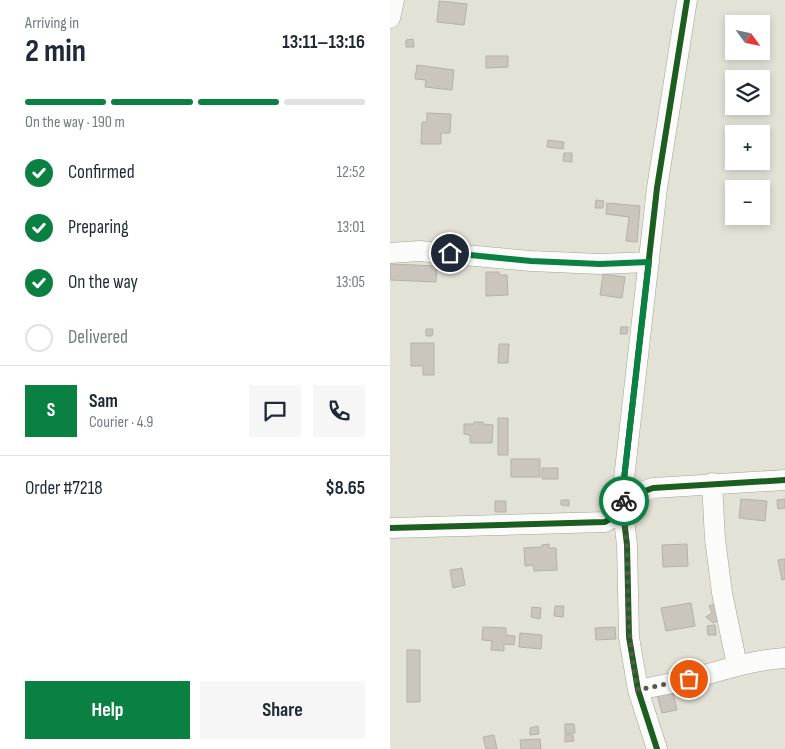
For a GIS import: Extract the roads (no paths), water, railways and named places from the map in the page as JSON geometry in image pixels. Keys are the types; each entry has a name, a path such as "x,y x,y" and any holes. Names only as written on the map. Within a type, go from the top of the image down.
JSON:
{"street":[{"path":"390,18 394,0"},
{"path":"657,749 638,690 629,637 627,545 623,511 624,479 656,188 687,0"},
{"path":"390,253 419,251 531,261 600,264 649,262"},
{"path":"390,528 605,522 623,511 634,495 653,488 785,480"},
{"path":"712,483 715,539 722,593 737,665"},
{"path":"638,690 689,679 737,665 765,659 785,658"}]}
